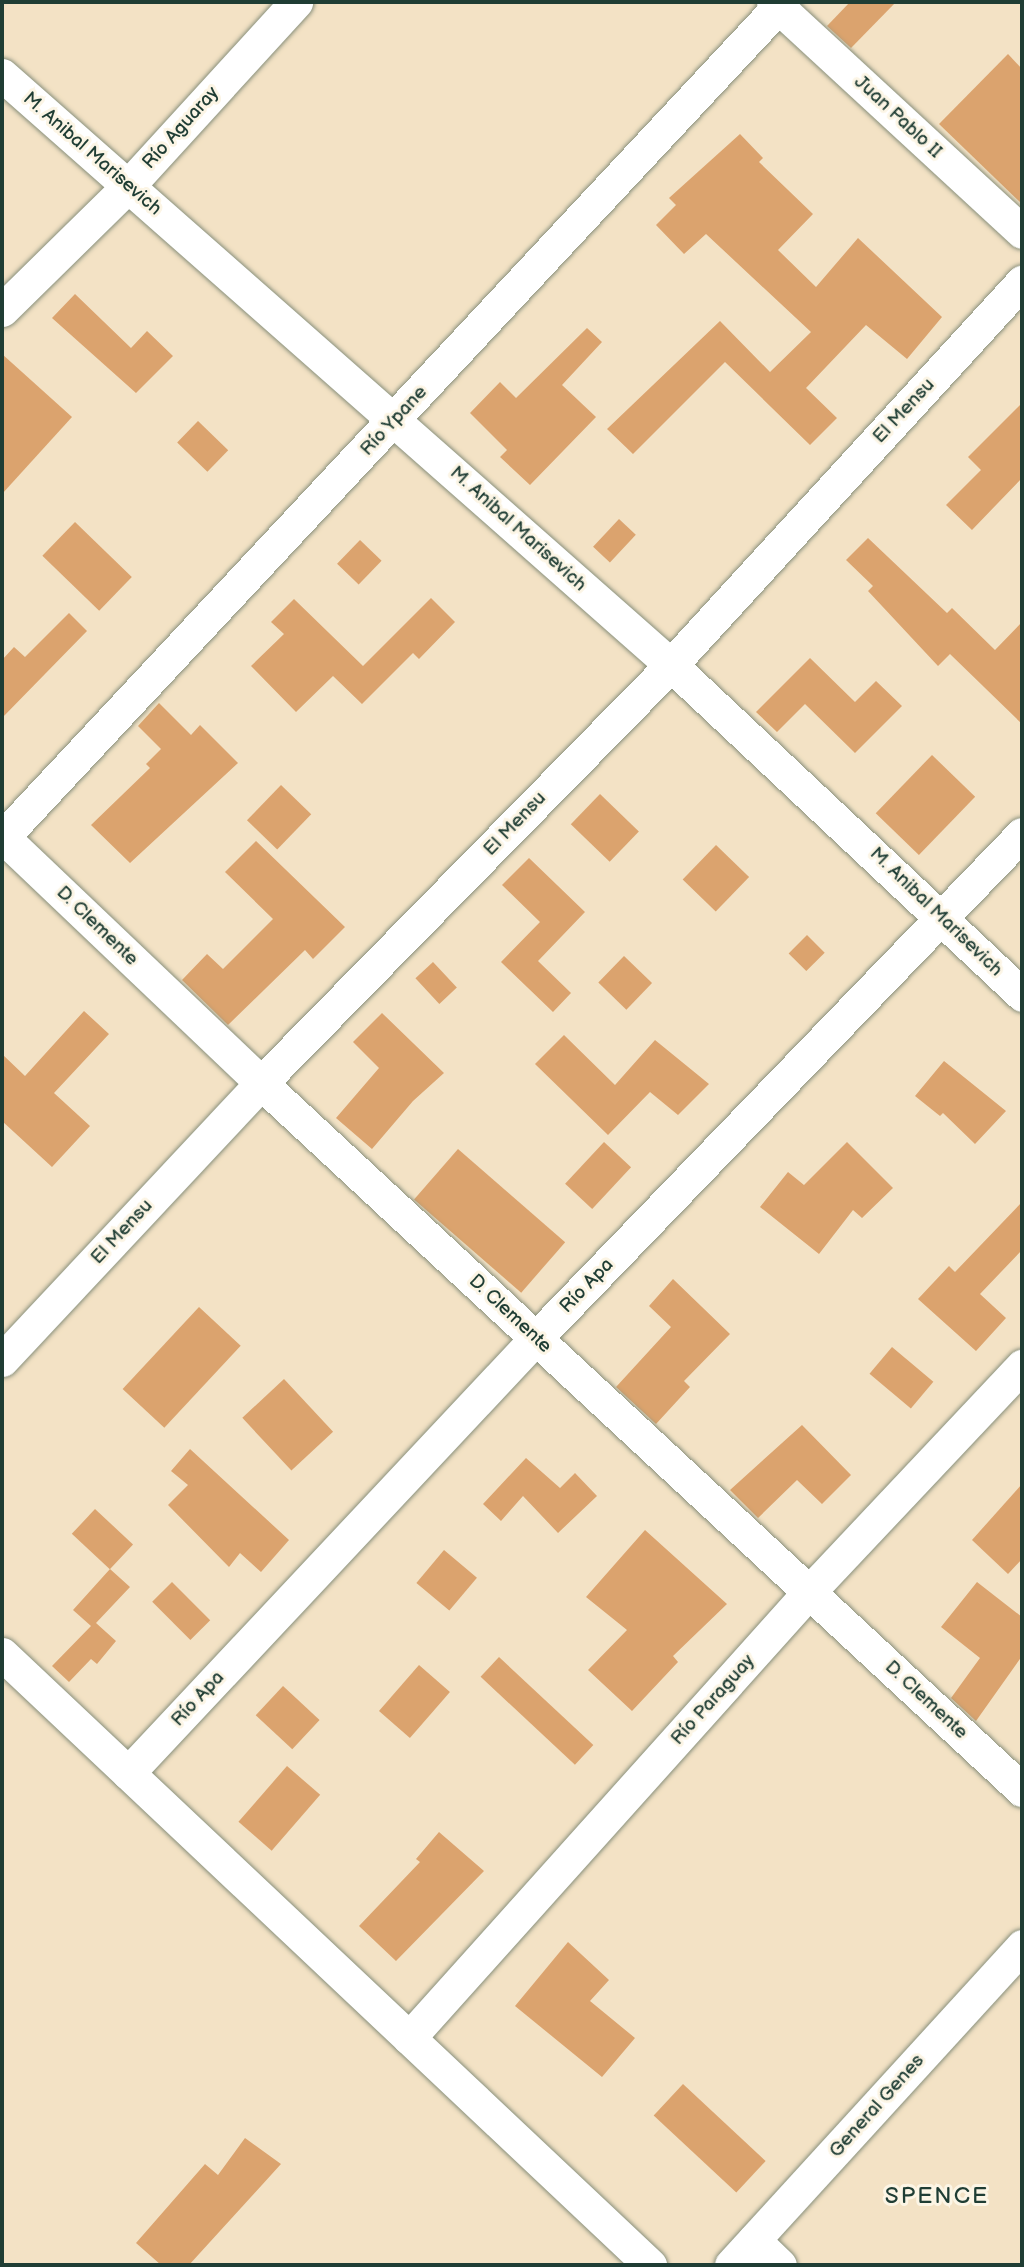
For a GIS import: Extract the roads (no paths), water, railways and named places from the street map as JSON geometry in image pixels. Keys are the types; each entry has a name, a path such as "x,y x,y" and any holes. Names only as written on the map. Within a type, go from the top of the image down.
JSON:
{"street":[{"name":"Río Aguaray","path":"2,310 129,185 296,2"},
{"name":"Juan Pablo II","path":"778,3 1022,232"},
{"name":"Río Ypane","path":"2,837 396,419 778,3"},
{"name":"M. Anibal Marisevich","path":"2,75 396,419 671,665 944,918 1022,995"},
{"name":"El Mensu","path":"2,1360 261,1083 671,665 1022,282"},
{"name":"Río Apa","path":"128,1773 536,1338 944,918 1022,834"},
{"name":"D. Clemente","path":"2,837 261,1083 1022,1790"},
{"name":"Río Paraguay","path":"409,2038 810,1592 1022,1366"},
{"path":"2,1654 650,2265"},
{"name":"General Genes","path":"731,2265 1022,1946"},
{"path":"754,2240 780,2265"}],"district":[{"name":"SPENCE","path":"937,2196"}]}
